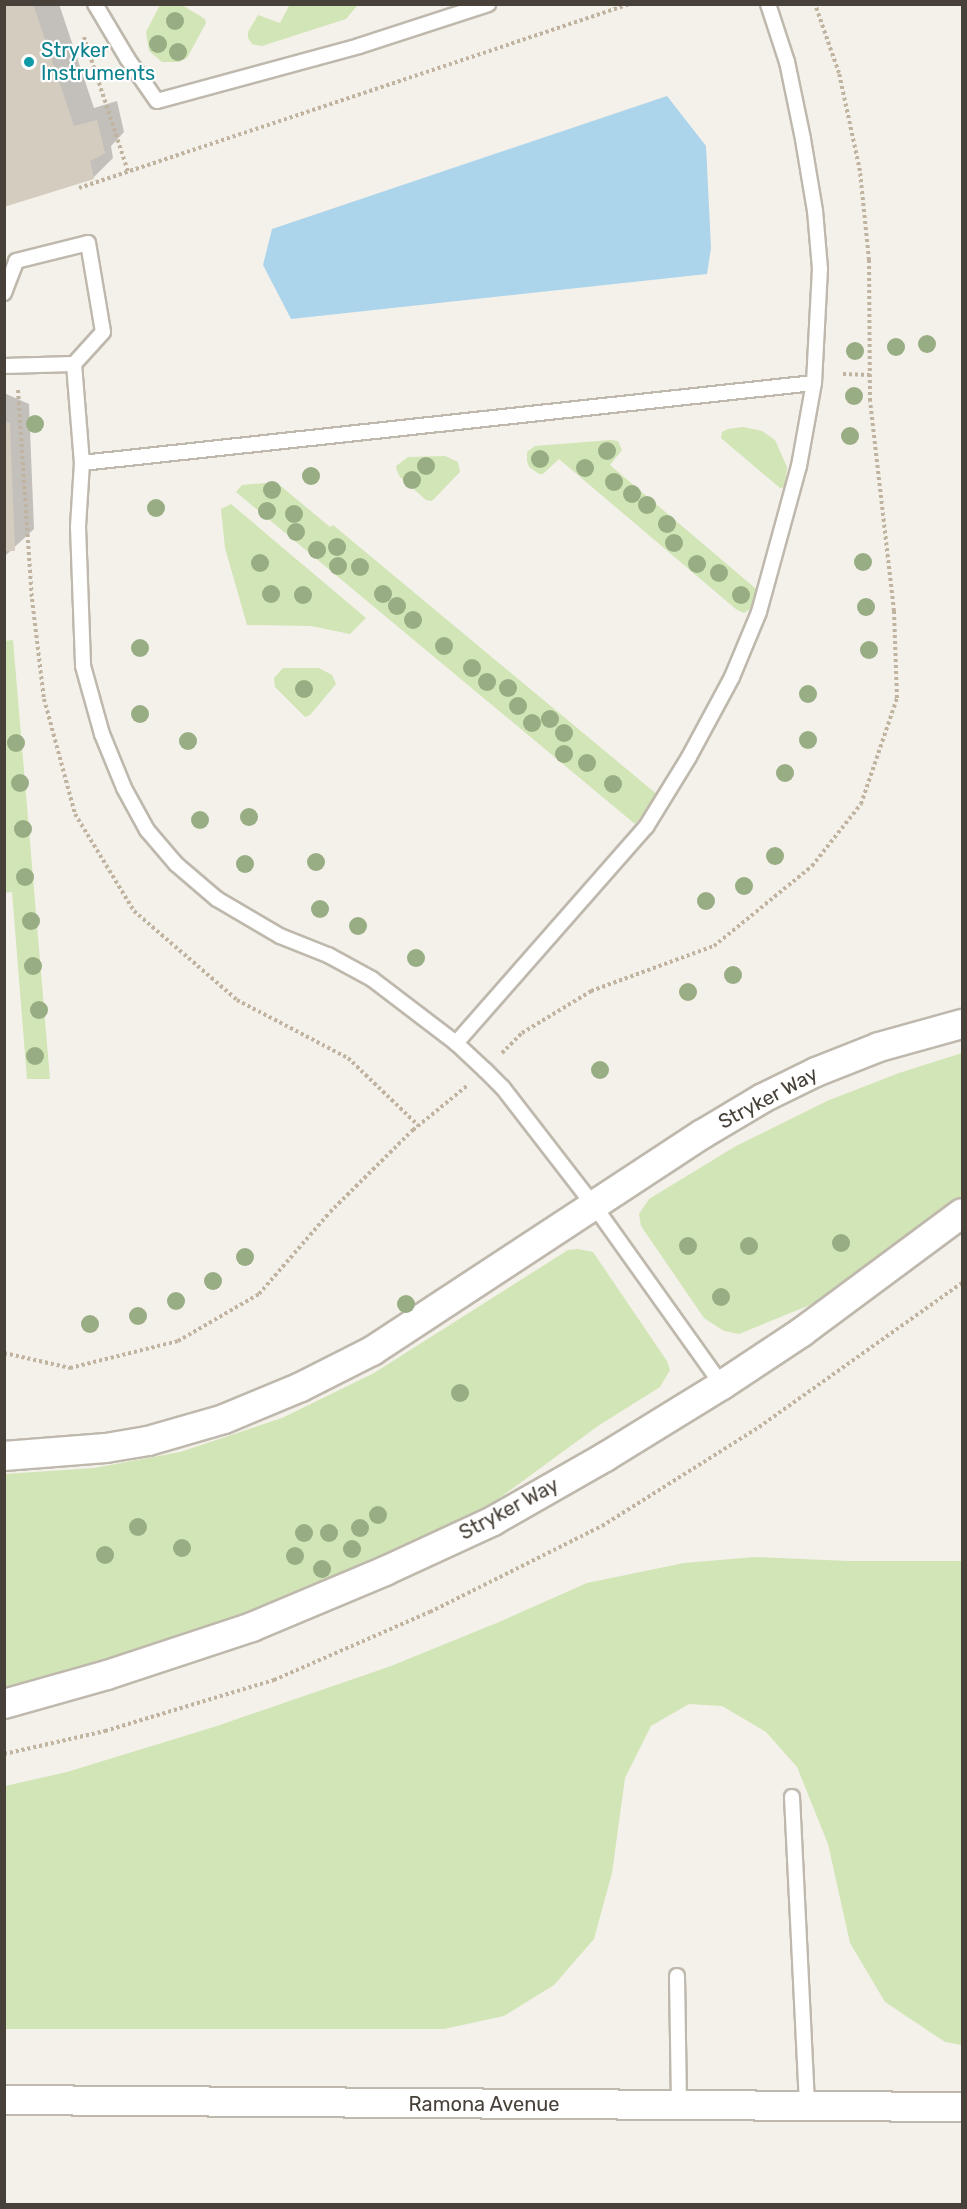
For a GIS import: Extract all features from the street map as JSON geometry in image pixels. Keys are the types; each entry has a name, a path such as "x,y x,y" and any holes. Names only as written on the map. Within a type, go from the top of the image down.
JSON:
{"street":[{"name":"Stryker Way","path":"4,1456 106,1448 148,1441 224,1419 290,1391 372,1351 701,1135 763,1098 816,1072 879,1047 963,1024"},
{"name":"Stryker Way","path":"4,1704 107,1676 252,1627 385,1571 493,1521 605,1457 722,1385 801,1332 963,1213"},
{"name":"Ramona Avenue","path":"4,2100 963,2107"}],"lane":[{"path":"95,4 127,58 157,101 359,46 488,4"},
{"path":"456,1043 646,827 675,783 732,677 759,612 799,466 814,382 820,269 816,211 787,62 768,4"},
{"path":"4,292 16,261 88,243 103,332 74,364 4,366"},
{"path":"74,364 82,463 78,527 83,666 102,734 124,788 147,830 176,864 217,899 280,936 328,956 372,979 456,1043 503,1088 595,1206 722,1385"},
{"path":"82,463 814,382"},
{"path":"792,1797 807,2106"},
{"path":"676,1976 680,2105"}],"path":[{"path":"79,188 630,4"},
{"path":"81,27 128,172"},
{"path":"843,374 870,375"}],"green space":[{"path":"290,4 355,4 356,7 346,19 262,46 252,44 248,38 248,32 258,15 280,23"},
{"path":"160,5 182,5 205,19 206,23 187,58 179,62 162,62 149,51 146,32"},
{"path":"743,427 762,431 775,440 787,467 785,487 780,488 721,438 722,432 728,429"},
{"path":"618,441 622,450 610,465 755,588 758,593 751,609 744,613 737,610 559,459 543,474 529,467 527,461 527,452 535,446"},
{"path":"445,456 458,462 460,472 432,501 426,500 400,477 397,471 396,466 408,457"},
{"path":"276,482 330,527 333,525 659,796 635,824 236,492 242,485"},
{"path":"231,504 366,618 350,634 311,626 247,625 225,548 221,509"},
{"path":"13,640 50,1079 27,1079 12,892 5,893 4,641"},
{"path":"283,668 319,668 332,675 336,684 310,715 305,717 275,687 274,678"},
{"path":"962,1053 962,1198 815,1303 739,1334 724,1331 704,1318 641,1226 639,1214 649,1199 736,1146 827,1101 899,1073"},
{"path":"568,1250 593,1252 667,1361 670,1370 660,1387 598,1426 483,1510 427,1537 288,1600 142,1652 5,1691 4,1474 94,1468 180,1452 282,1418 374,1373"},
{"path":"755,1557 848,1561 962,1561 962,2045 945,2042 885,2002 850,1943 828,1844 797,1767 766,1732 722,1706 689,1704 651,1726 625,1778 612,1873 594,1939 554,1985 504,2016 444,2029 5,2029 5,1786 67,1772 217,1726 391,1666 587,1583 684,1563"}],"water":[{"path":"667,96 706,146 711,248 707,274 291,319 263,265 272,229"}],"building":[{"name":"Stryker Instruments","path":"4,4 33,4 74,126 97,120 105,153 90,161 94,179 4,207"},
{"path":"4,421 10,423 15,551 4,551"}],"place":[{"name":"Stryker Instruments","path":"29,62"}]}
